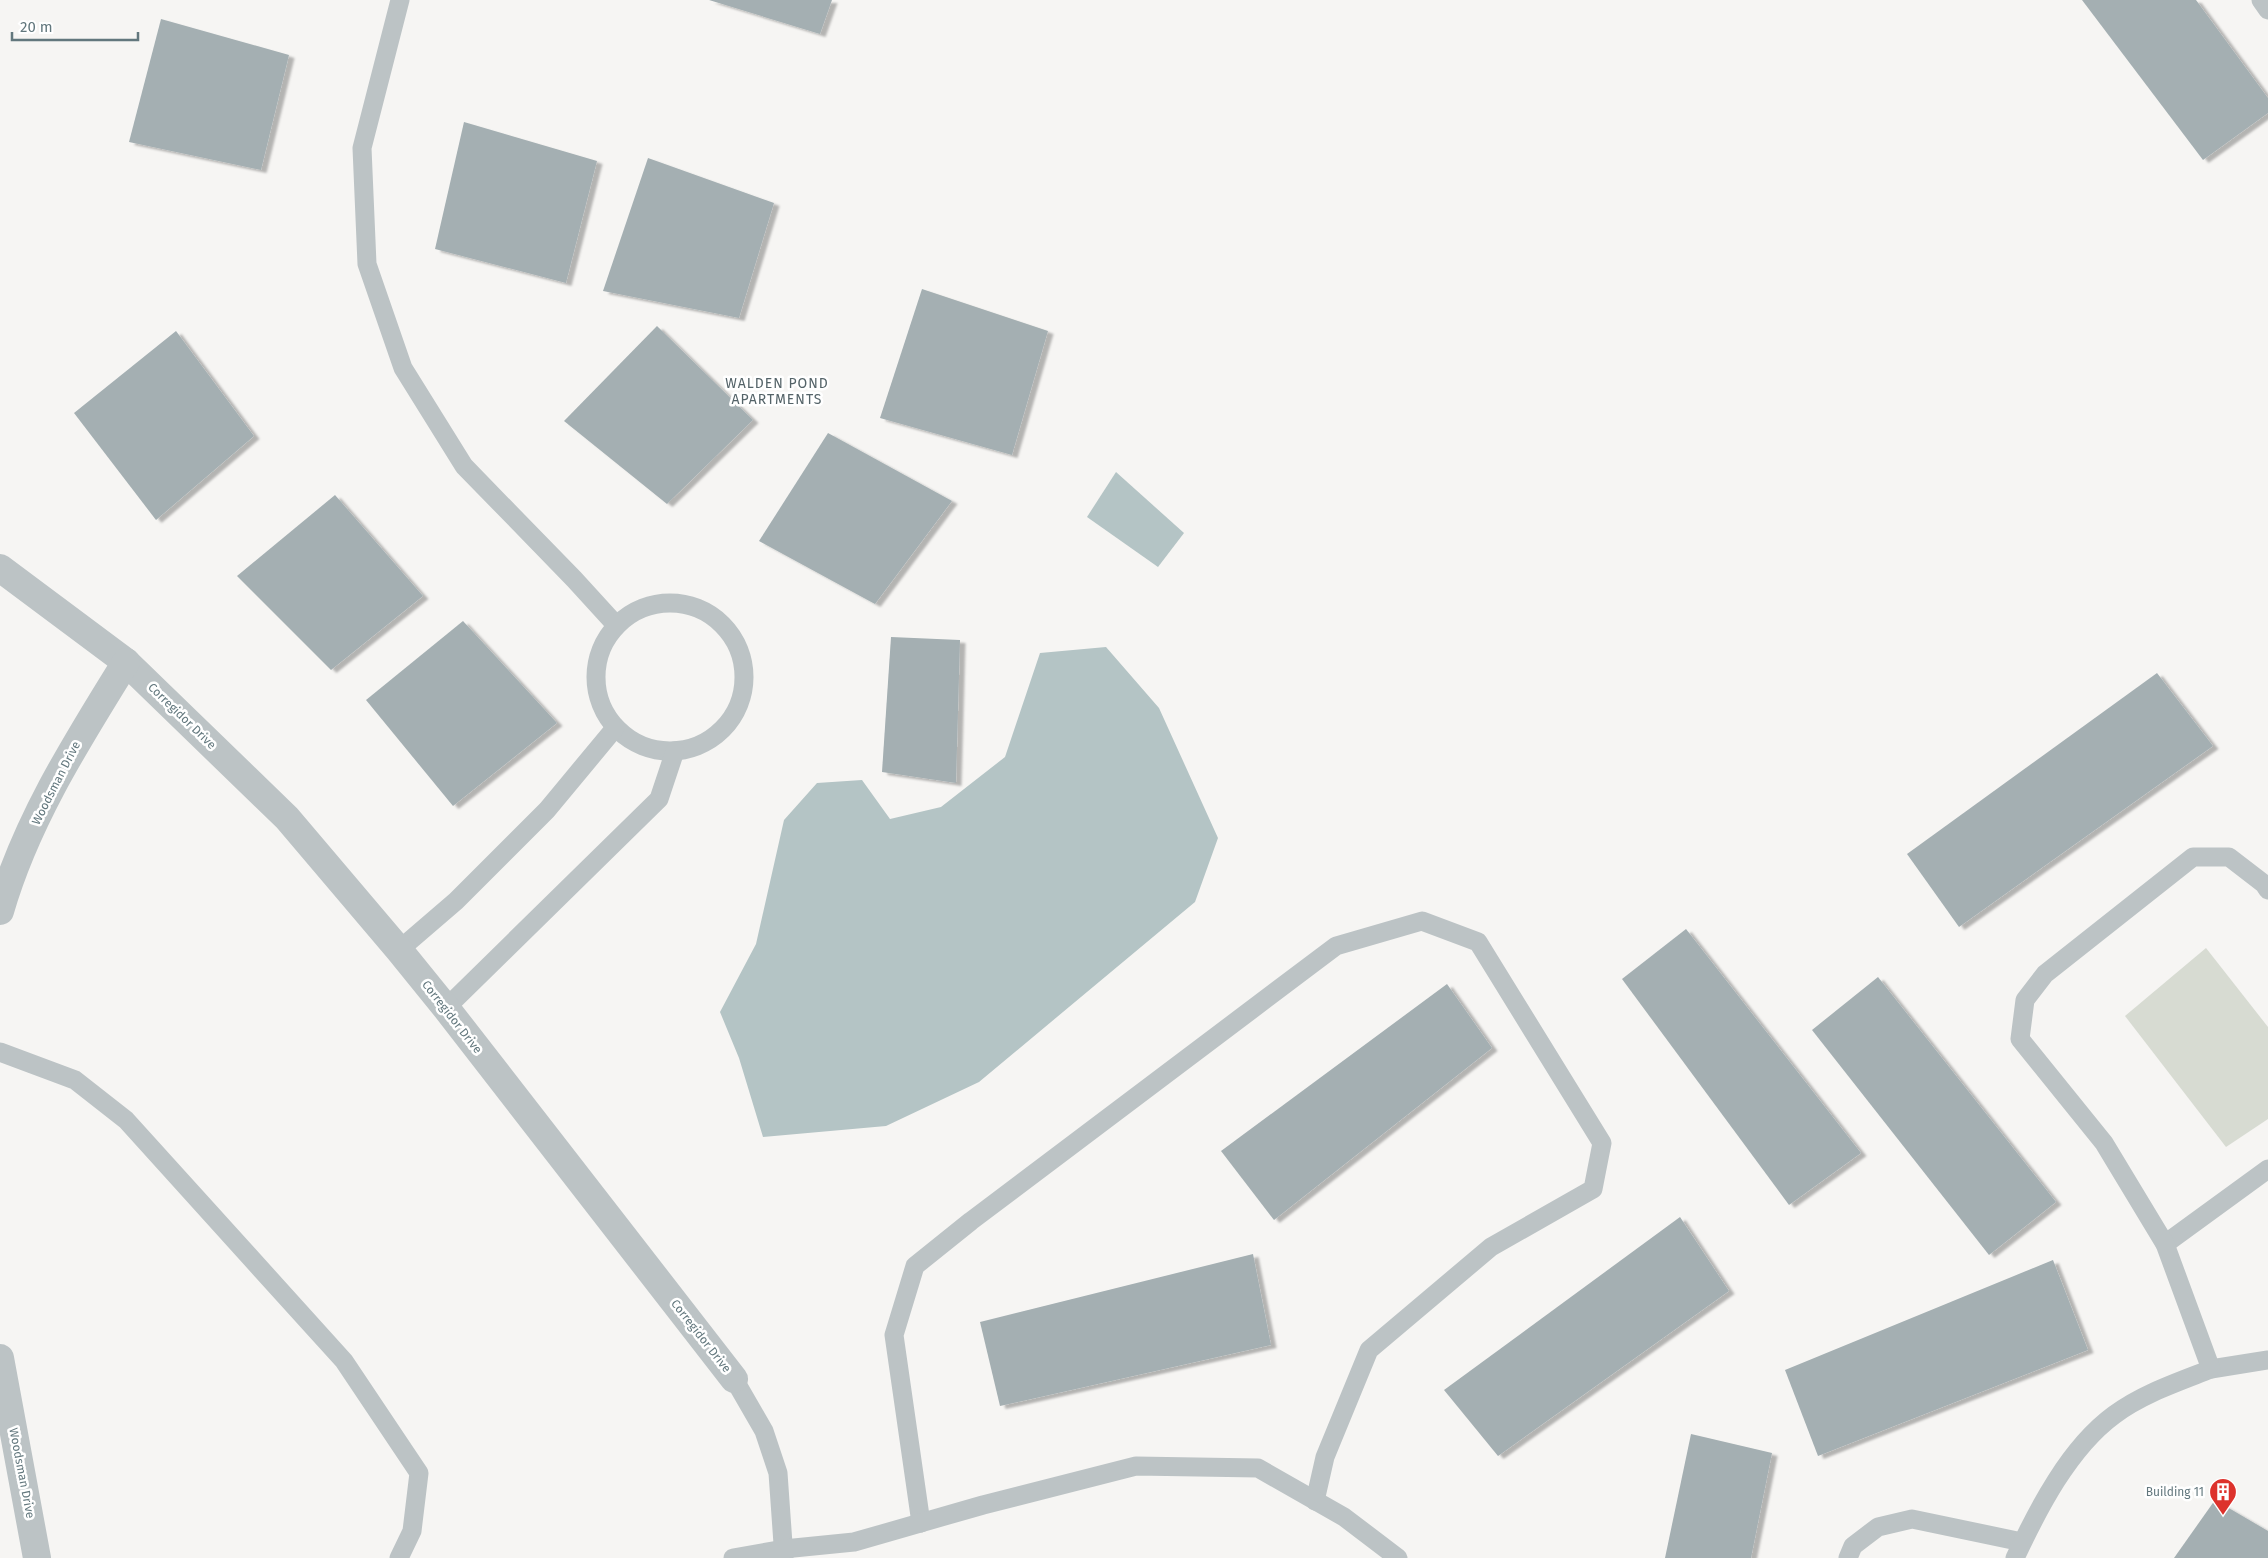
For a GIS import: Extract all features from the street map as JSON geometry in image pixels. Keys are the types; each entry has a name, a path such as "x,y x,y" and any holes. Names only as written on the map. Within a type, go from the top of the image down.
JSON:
{"street":[{"name":"Corregidor Drive","path":"0,568 126,662 287,818 446,1008 734,1379"},
{"name":"Woodsman Drive","path":"2,899 36,818 73,746 126,662"},
{"name":"Woodsman Drive","path":"0,1358 36,1558"}],"lane":[{"path":"400,0 362,148 367,264 403,368 464,466 616,625"},
{"path":"2261,0 2268,10"},
{"path":"684,602 713,615 734,637 745,667 742,698 728,725 703,744 675,751 642,746 615,728 599,702 595,671 604,641 616,625 624,617 652,603 684,602"},
{"path":"399,950 456,901 547,810 615,728"},
{"path":"446,1008 659,799 675,751"},
{"path":"2211,1369 2165,1244 2104,1143 2020,1039 2025,1000 2045,974 2193,856 2230,857 2264,884 2268,890"},
{"path":"921,1523 894,1335 915,1266 970,1221 1336,946 1422,921 1478,942 1602,1143 1593,1189 1491,1247 1369,1350 1325,1457 1315,1501"},
{"path":"0,1052 76,1080 126,1120 344,1361 419,1473 412,1531 399,1558"},
{"path":"2165,1244 2268,1169"},
{"path":"1848,1558 1853,1546 1878,1527 1912,1519 2018,1550 2039,1510 2074,1454 2114,1415 2162,1388 2211,1369 2268,1360"},
{"name":"Corregidor Drive","path":"734,1379 764,1431 778,1473 784,1554"},
{"path":"733,1558 784,1554 854,1542 1136,1466 1258,1468 1344,1517 1398,1558"}],"shaded area":[{"path":"1116,472 1184,533 1158,567 1087,517"},
{"path":"1106,647 1159,708 1218,838 1195,902 979,1082 886,1126 763,1137 739,1058 720,1012 756,944 784,820 817,783 862,780 890,819 941,807 1005,757 1040,653"},
{"path":"2206,948 2268,1027 2268,1119 2226,1147 2125,1016"}],"building":[{"path":"709,0 832,0 820,34"},
{"path":"2082,0 2196,0 2268,98 2268,113 2203,160"},
{"path":"161,19 289,55 261,170 129,142"},
{"path":"464,122 597,161 566,283 435,249"},
{"path":"648,158 774,203 739,318 603,291"},
{"path":"922,289 1048,331 1012,455 880,418"},
{"path":"657,326 753,420 667,504 564,421"},
{"path":"176,331 254,436 156,520 74,413"},
{"path":"828,433 952,501 875,604 759,541"},
{"path":"335,495 423,596 331,670 237,576"},
{"path":"463,621 557,723 453,806 366,700"},
{"path":"891,637 960,640 956,783 882,772"},
{"path":"2157,673 2213,746 1959,927 1907,854"},
{"path":"1686,929 1861,1153 1789,1205 1622,979"},
{"path":"1878,977 2056,1202 1989,1255 1812,1030"},
{"path":"1447,984 1492,1048 1274,1220 1221,1151"},
{"path":"1680,1217 1729,1291 1498,1456 1444,1390"},
{"path":"1253,1254 1271,1345 1000,1406 980,1322"},
{"path":"2053,1260 2088,1350 1818,1456 1785,1370"},
{"path":"1691,1434 1772,1453 1751,1558 1665,1558"},
{"name":"Building 11","path":"2215,1500 2268,1531 2268,1558 2174,1558"}],"place":[{"name":"Building 11","path":"2223,1516"}],"district":[{"name":"WALDEN POND APARTMENTS","path":"777,392"}]}
